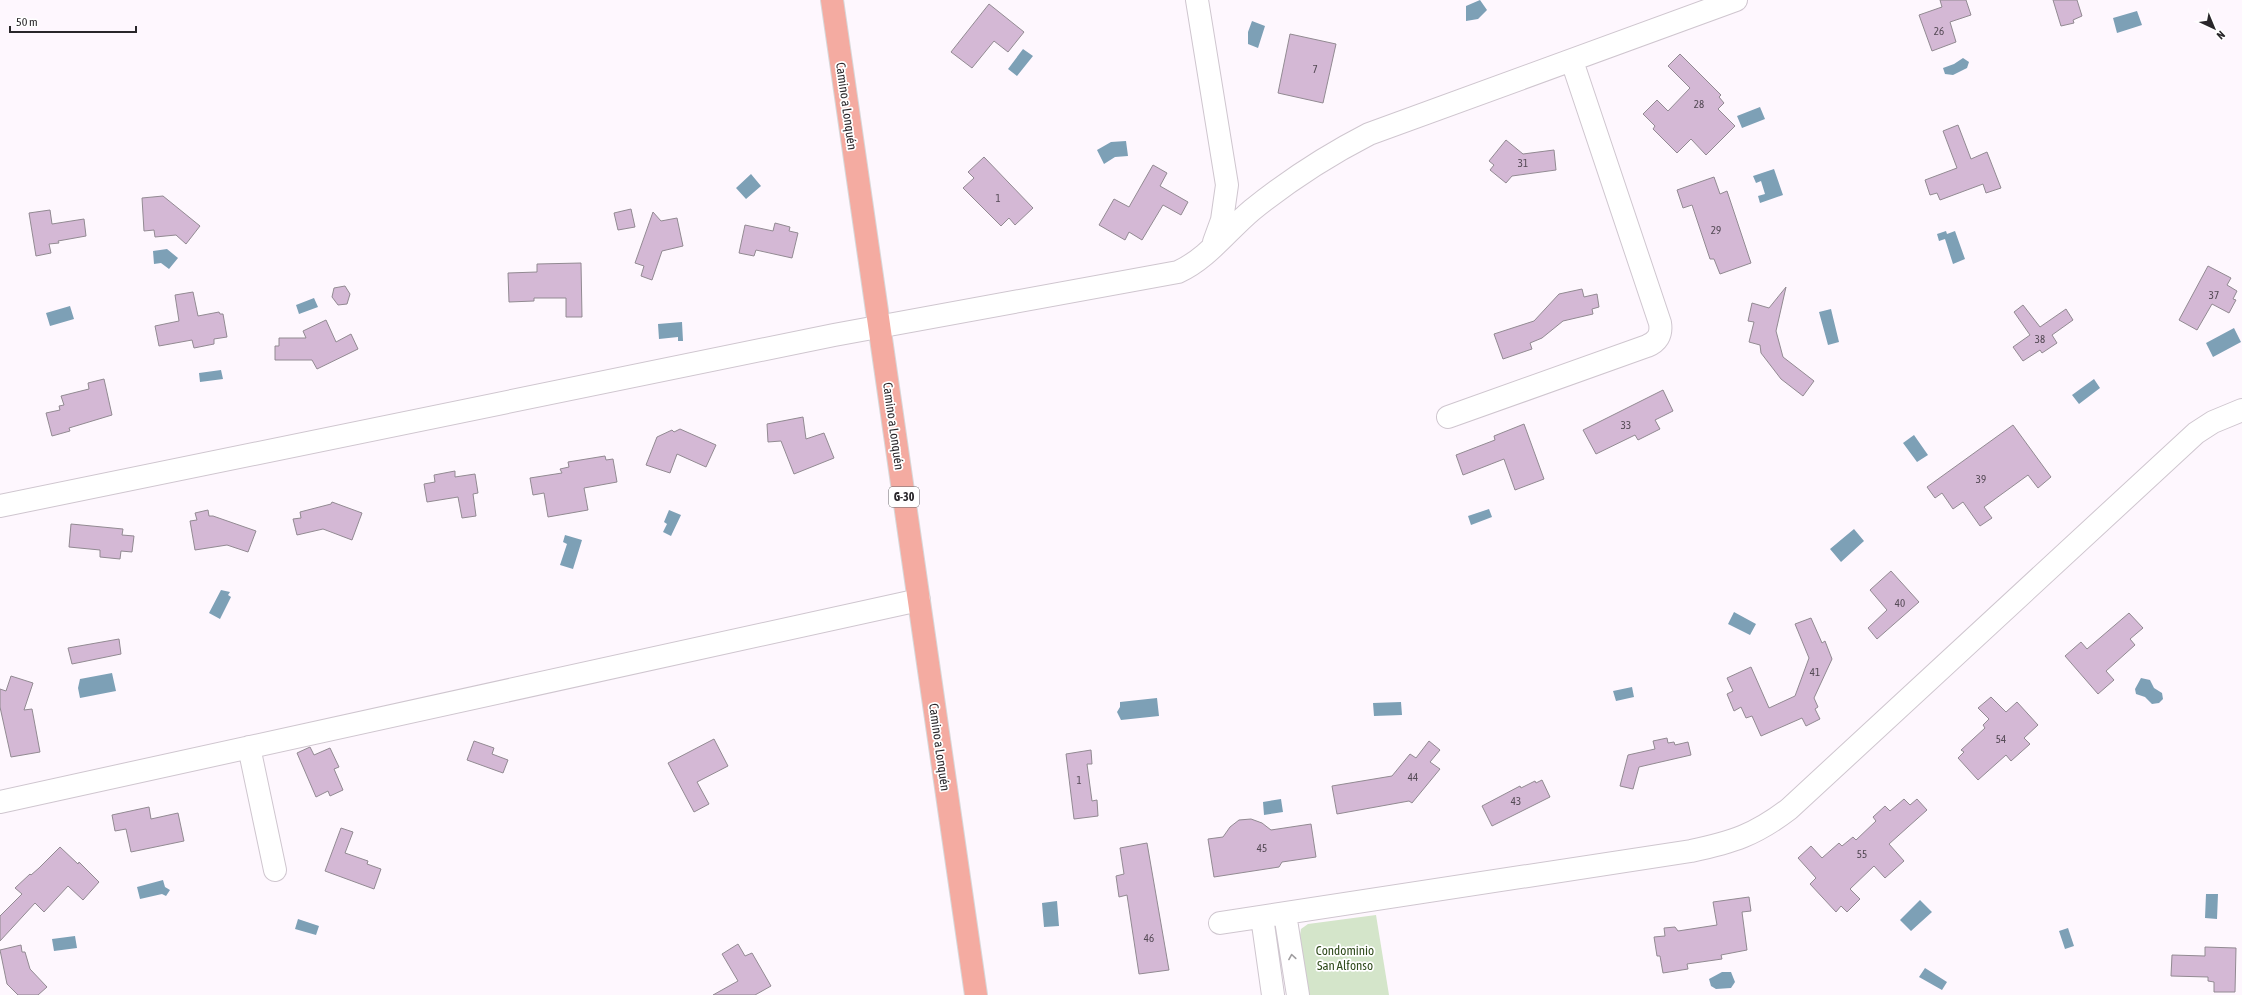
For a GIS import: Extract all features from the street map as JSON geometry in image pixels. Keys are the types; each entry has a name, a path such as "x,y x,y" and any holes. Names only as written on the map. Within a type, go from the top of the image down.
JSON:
{"main road":[{"name":"Camino a Lonquén","path":"832,0 976,995"}],"street":[{"path":"1197,0 1227,185 1222,220 1212,247"},
{"path":"0,506 880,327 1166,275 1195,263 1244,218 1277,192 1344,147 1363,137 1399,121 1572,61 1736,0"},
{"path":"1448,417 1647,346 1655,342 1660,335 1660,323 1572,61"},
{"path":"1220,923 1691,851 1748,836 1772,822 1789,808 2196,433 2213,422 2242,410"},
{"path":"0,802 919,600"},
{"path":"249,747 275,870"},
{"path":"1285,914 1298,995"},
{"path":"1262,917 1273,995"}],"green space":[{"name":"Condominio San Alfonso","path":"1376,915 1389,995 1309,995 1300,935 1301,929 1308,924"}],"water":[{"path":"1480,0 1487,10 1478,19 1466,21 1466,6"},
{"path":"2137,11 2142,25 2117,33 2113,18"},
{"path":"1252,21 1265,26 1258,48 1248,44 1248,32"},
{"path":"1023,49 1033,56 1017,76 1008,69"},
{"path":"1963,58 1969,62 1967,68 1953,75 1945,74 1943,68 1954,64"},
{"path":"1760,107 1765,119 1742,128 1737,116"},
{"path":"1126,141 1128,156 1115,157 1104,164 1097,150 1111,142"},
{"path":"1774,169 1783,195 1760,203 1758,196 1765,194 1761,181 1756,183 1753,176"},
{"path":"751,174 761,186 746,199 736,188"},
{"path":"1946,231 1947,234 1955,231 1965,259 1953,264 1945,239 1939,241 1937,234"},
{"path":"167,249 178,258 169,269 161,263 154,264 153,251"},
{"path":"314,298 318,307 299,314 296,305"},
{"path":"70,306 74,319 50,326 46,313"},
{"path":"1831,309 1839,342 1828,345 1819,312"},
{"path":"682,322 683,341 678,341 678,337 659,339 658,324"},
{"path":"2234,328 2241,342 2213,357 2206,343"},
{"path":"221,370 223,379 200,382 199,373"},
{"path":"2094,379 2100,388 2079,404 2072,395"},
{"path":"1914,435 1928,455 1917,462 1903,443"},
{"path":"1489,509 1492,517 1471,525 1468,516"},
{"path":"669,510 681,515 671,536 663,532 667,524 664,522"},
{"path":"1854,529 1864,541 1841,562 1830,549"},
{"path":"565,535 582,540 573,569 560,565 567,544 563,542"},
{"path":"221,590 230,592 228,595 231,597 220,619 209,613"},
{"path":"1734,612 1756,624 1750,635 1728,624"},
{"path":"112,673 116,691 80,698 78,688 80,679"},
{"path":"2141,678 2150,680 2154,688 2162,693 2163,699 2159,703 2152,704 2145,697 2136,694 2135,689"},
{"path":"1632,687 1634,697 1616,701 1613,691"},
{"path":"1157,698 1159,716 1121,720 1117,712 1120,707 1120,702"},
{"path":"1401,702 1402,715 1374,716 1373,703"},
{"path":"1281,799 1283,812 1264,815 1263,802"},
{"path":"163,880 165,887 170,890 166,896 162,894 140,899 137,887"},
{"path":"2206,894 2218,894 2217,919 2205,918"},
{"path":"1920,900 1932,912 1911,931 1900,920"},
{"path":"1057,901 1059,926 1044,927 1042,903"},
{"path":"298,919 319,926 316,935 295,929"},
{"path":"2068,928 2074,946 2065,949 2059,931"},
{"path":"75,936 77,948 54,951 52,939"},
{"path":"1925,968 1947,982 1942,990 1919,977"},
{"path":"1722,972 1731,972 1735,982 1731,988 1716,989 1711,986 1709,979"}],"building":[{"path":"1940,0 1966,0 1971,15 1950,22 1956,42 1932,51 1919,15 1942,7"},
{"path":"2053,0 2077,0 2082,16 2073,20 2074,23 2061,26"},
{"path":"989,4 1024,32 1008,52 994,41 972,68 951,52"},
{"path":"1290,34 1336,44 1323,103 1278,93"},
{"path":"1680,54 1721,95 1719,97 1724,103 1718,109 1735,126 1706,155 1691,139 1677,153 1653,129 1655,126 1643,114 1657,100 1668,111 1690,88 1668,66"},
{"path":"1958,125 1971,159 1987,152 2001,188 1986,193 1983,184 1940,200 1937,193 1930,195 1925,180 1957,168 1943,131"},
{"path":"1506,140 1523,154 1554,150 1556,170 1512,176 1506,183 1490,170 1494,165 1489,161"},
{"path":"984,157 1033,208 1015,225 1009,218 1001,226 963,188 974,178 968,172"},
{"path":"1153,165 1167,173 1160,186 1188,202 1181,215 1163,205 1142,240 1129,232 1125,240 1099,225 1114,199 1129,207"},
{"path":"1714,177 1720,194 1727,191 1751,263 1720,274 1714,259 1710,259 1692,205 1683,208 1677,190"},
{"path":"163,196 200,226 186,244 176,235 155,237 154,230 144,231 142,198"},
{"path":"631,209 635,227 618,230 614,213"},
{"path":"50,210 52,224 84,219 86,236 49,244 51,253 36,256 29,213"},
{"path":"653,212 661,221 677,218 683,246 662,251 652,280 641,276 644,266 635,263"},
{"path":"775,223 790,227 789,231 798,233 792,258 756,250 754,256 739,253 745,225 773,231"},
{"path":"581,263 582,317 566,317 566,298 534,298 534,301 509,302 508,273 537,272 537,264"},
{"path":"2208,266 2231,278 2227,285 2237,291 2233,299 2236,300 2229,313 2212,304 2197,330 2179,320"},
{"path":"345,286 350,294 347,304 338,305 332,297 334,288"},
{"path":"1786,287 1776,331 1783,357 1814,381 1803,396 1781,379 1761,353 1760,345 1749,342 1754,322 1748,321 1752,303 1769,308"},
{"path":"1582,289 1584,297 1597,294 1599,307 1592,309 1593,314 1563,321 1542,338 1530,343 1532,349 1503,359 1494,334 1534,321 1559,294"},
{"path":"193,292 198,316 219,312 220,314 223,314 227,337 214,339 214,344 194,348 192,340 159,346 155,326 179,321 175,295"},
{"path":"2023,305 2040,327 2066,309 2073,320 2052,335 2057,343 2042,353 2040,350 2023,361 2013,347 2030,335 2014,312"},
{"path":"326,320 336,342 351,334 358,349 317,369 312,360 275,360 275,346 279,346 279,338 306,338 303,331"},
{"path":"104,379 112,415 69,428 70,431 52,436 46,413 60,410 59,406 64,405 61,396 89,389 88,383"},
{"path":"1663,390 1673,411 1655,420 1660,429 1638,440 1635,435 1596,454 1583,430"},
{"path":"803,417 806,439 824,433 834,458 794,474 781,441 768,442 767,424"},
{"path":"1524,424 1544,479 1515,490 1504,459 1463,475 1456,455 1495,440 1494,436"},
{"path":"2013,425 2051,477 2038,488 2028,475 1984,507 1992,518 1980,526 1963,502 1953,509 1942,493 1935,498 1927,487"},
{"path":"680,429 716,445 706,467 677,454 670,473 646,465 657,437 672,430 674,432"},
{"path":"605,456 606,460 613,459 617,482 584,488 588,510 548,517 544,493 533,495 530,478 562,473 560,469 569,467 568,462"},
{"path":"455,471 455,477 475,474 478,493 473,494 476,516 462,518 458,497 427,502 424,484 435,482 434,475"},
{"path":"332,502 362,513 352,540 323,529 297,535 293,519 301,518 300,512 331,504"},
{"path":"208,510 209,516 213,516 256,531 248,552 227,545 195,550 190,521 197,520 195,513"},
{"path":"71,524 123,529 122,535 134,536 132,552 121,551 120,559 100,557 100,550 69,547"},
{"path":"1891,571 1919,602 1877,639 1868,628 1887,610 1870,590"},
{"path":"2129,613 2143,628 2130,639 2135,645 2106,671 2114,680 2098,694 2065,656 2081,642 2087,649"},
{"path":"1811,618 1822,643 1825,641 1832,659 1814,698 1818,707 1815,709 1820,719 1806,726 1802,718 1761,736 1752,716 1746,718 1741,707 1734,711 1727,694 1733,691 1727,678 1751,667 1769,708 1795,696 1809,658 1795,624"},
{"path":"119,639 121,654 72,664 68,648"},
{"path":"11,676 33,683 24,710 32,709 40,752 11,757 0,707 0,689 6,691"},
{"path":"1991,697 2006,712 2017,702 2038,725 2024,738 2030,744 2011,761 2006,755 1978,780 1958,758 1964,752 1961,750 1985,728 1983,725 1989,719 1978,708"},
{"path":"1667,738 1668,743 1674,742 1675,745 1688,742 1691,755 1639,767 1633,789 1620,786 1628,755 1655,749 1653,741"},
{"path":"714,739 728,766 697,782 709,804 694,812 668,763"},
{"path":"474,741 494,748 492,754 508,760 503,773 467,760"},
{"path":"1429,741 1440,750 1430,762 1440,769 1412,803 1409,801 1337,814 1332,786 1392,776 1410,754 1416,758"},
{"path":"310,747 314,755 330,748 339,767 334,769 343,790 330,796 328,791 316,797 297,753"},
{"path":"1091,750 1092,764 1087,764 1092,801 1097,800 1098,816 1074,819 1066,754"},
{"path":"1542,780 1550,797 1492,826 1482,806 1520,786 1521,788 1535,781 1536,783"},
{"path":"1904,799 1910,805 1917,799 1927,810 1889,844 1904,861 1885,878 1874,866 1850,889 1860,899 1847,912 1841,906 1836,912 1810,884 1816,878 1798,858 1811,846 1822,858 1839,843 1842,846 1853,837 1856,840 1876,821 1873,817 1885,806 1890,811"},
{"path":"149,807 151,819 178,813 184,841 131,852 126,829 115,831 112,815"},
{"path":"1251,819 1262,823 1271,830 1311,824 1316,857 1282,862 1279,867 1214,877 1208,839 1223,837 1230,827 1239,820"},
{"path":"341,828 353,832 345,853 368,861 367,864 381,869 374,889 325,871"},
{"path":"1147,843 1169,970 1139,974 1127,895 1119,897 1116,876 1124,874 1120,848"},
{"path":"60,847 78,864 79,862 99,882 83,900 68,886 44,912 35,903 0,941 0,916 22,894 15,888 39,868"},
{"path":"1749,897 1751,911 1742,912 1747,950 1721,955 1722,959 1687,964 1688,969 1663,973 1660,956 1657,956 1654,937 1665,936 1664,928 1675,927 1678,931 1717,925 1713,902"},
{"path":"738,944 745,956 752,953 771,986 755,995 713,995 738,981 722,954"},
{"path":"21,945 22,952 25,952 30,969 47,987 38,995 18,995 7,984 0,950"},
{"path":"2205,947 2236,948 2235,992 2214,992 2214,982 2208,981 2208,977 2171,976 2172,955 2205,956"}]}
